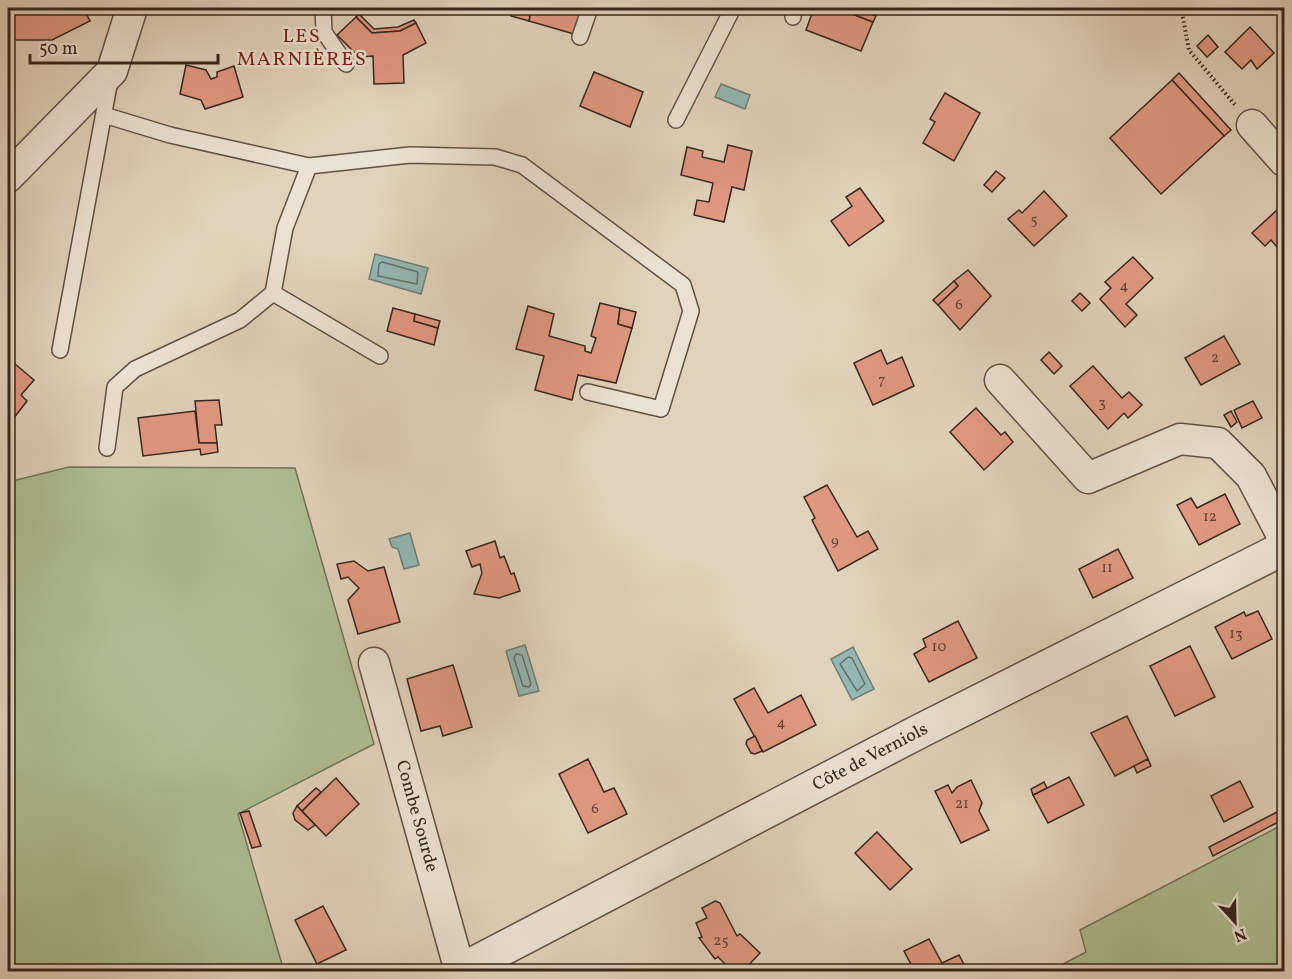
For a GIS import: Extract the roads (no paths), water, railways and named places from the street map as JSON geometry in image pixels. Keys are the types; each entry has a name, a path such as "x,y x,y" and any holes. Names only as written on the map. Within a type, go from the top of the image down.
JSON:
{"street":[{"path":"8,177 112,71 132,8"},
{"path":"1252,125 1284,161"},
{"path":"1000,380 1088,478 1180,439 1218,443 1251,476 1284,539"},
{"name":"Côte de Verniols","path":"459,971 922,730 1284,548"},
{"name":"Combe Sourde","path":"374,663 459,971"}],"lane":[{"path":"322,8 324,32 346,64"},
{"path":"580,37 590,8"},
{"path":"676,120 733,8"},
{"path":"60,350 112,71"},
{"path":"104,115 170,135 309,166 410,155 495,157 522,165 684,285 691,311 661,410 588,392"},
{"path":"107,448 115,387 135,369 240,320 273,293 285,228 309,166"},
{"path":"273,293 380,356"}],"water":[{"path":"721,84 750,95 745,109 715,97"},
{"path":"375,254 428,268 421,294 369,279"},
{"path":"410,533 419,565 404,569 398,549 392,547 389,539"},
{"path":"525,645 539,691 519,696 506,651"},
{"path":"853,647 874,689 852,700 831,659"}],"district":[{"name":"LES MARNIÈRES","path":"302,48"}]}
